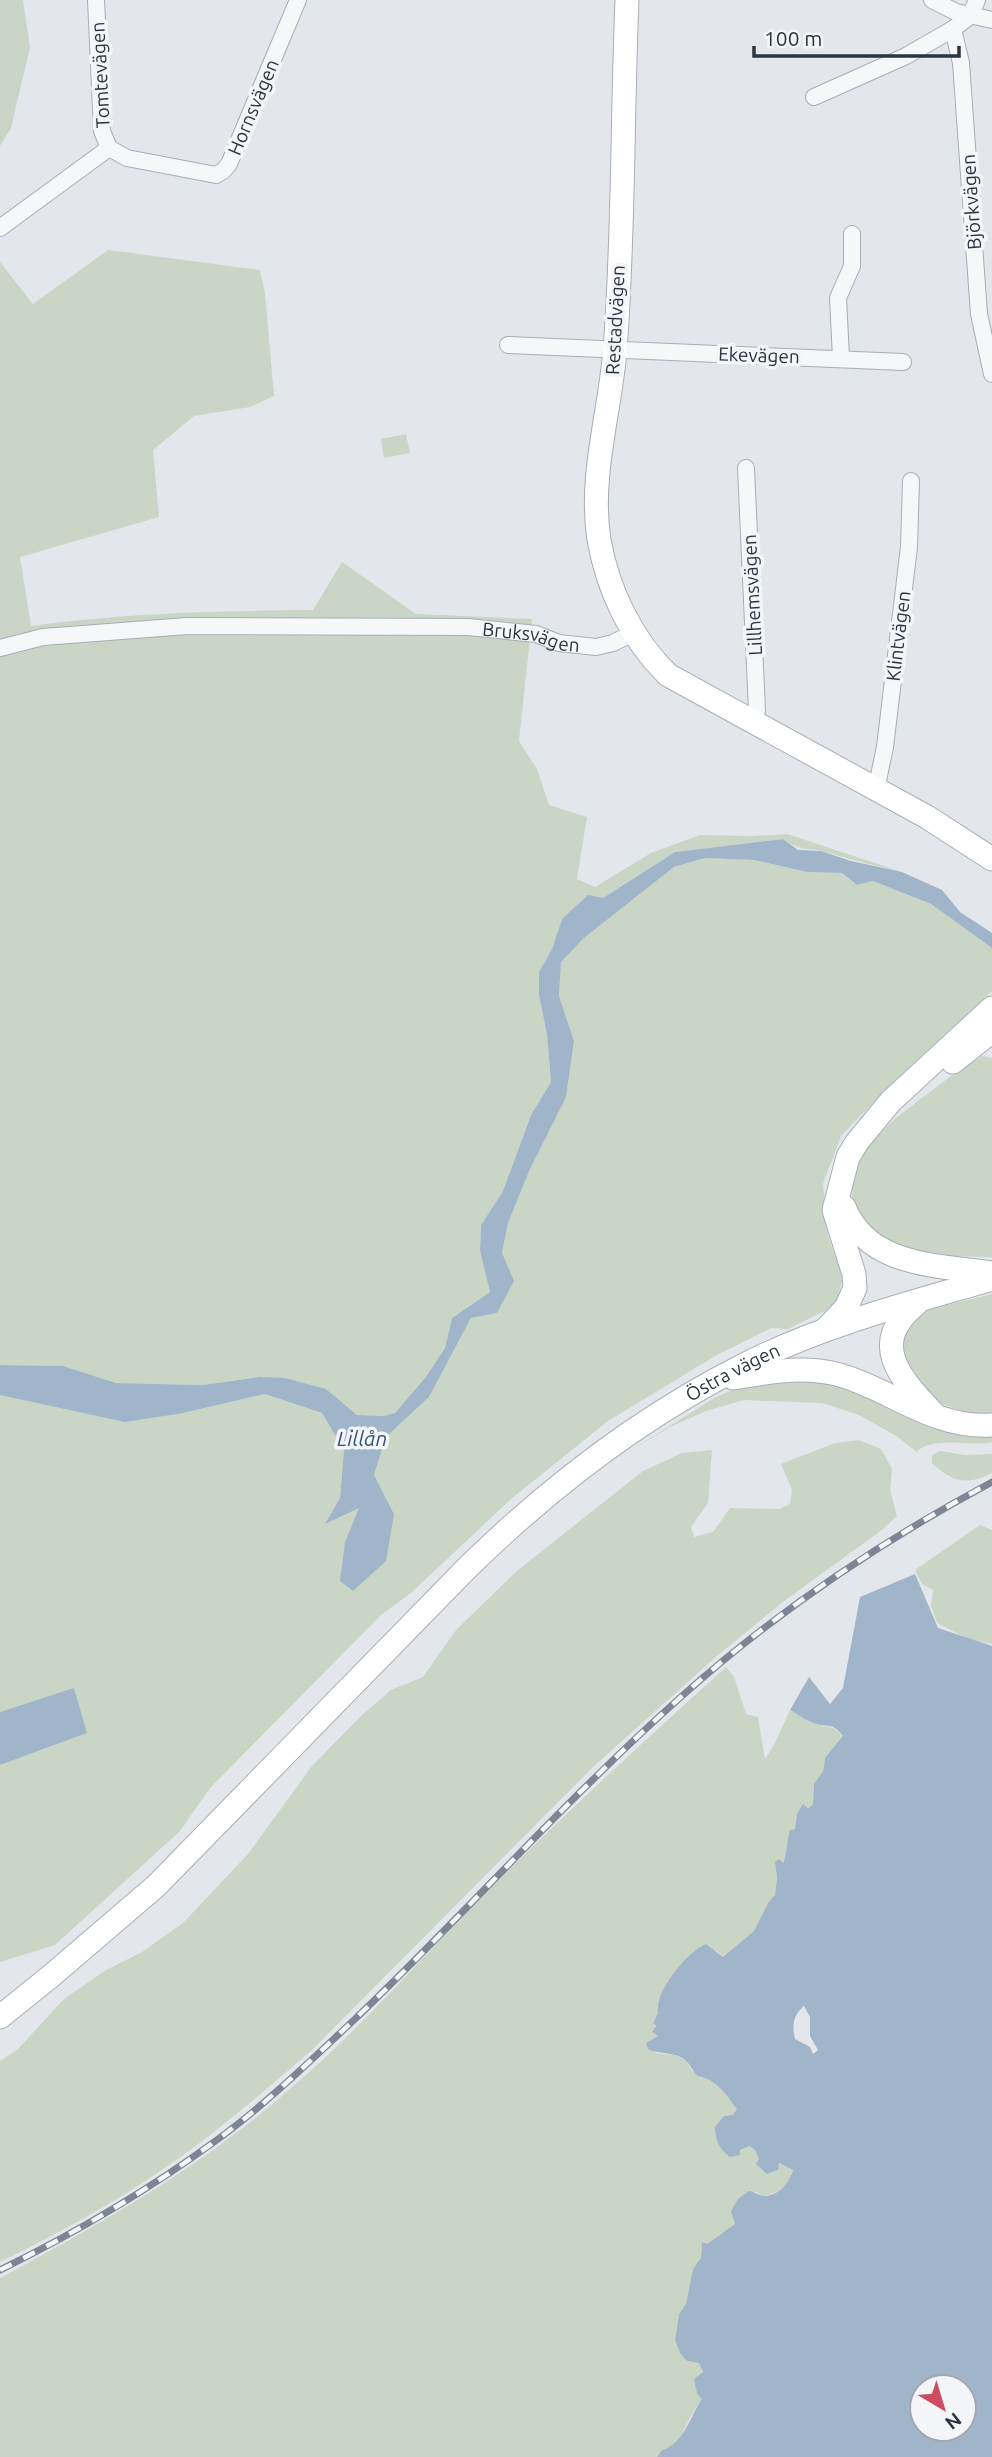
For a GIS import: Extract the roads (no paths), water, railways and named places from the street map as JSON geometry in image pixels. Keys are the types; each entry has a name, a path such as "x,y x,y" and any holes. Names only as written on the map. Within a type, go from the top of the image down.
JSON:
{"street":[{"name":"Tomtevägen","path":"96,0 102,131 109,148"},
{"name":"Hornsvägen","path":"109,148 127,158 216,175 223,172 229,164 298,0"},
{"name":"Restadvägen","path":"627,0 615,350 598,475 597,523 609,578 634,633"},
{"path":"932,0 946,8 992,20"},
{"path":"814,97 906,56 953,29 970,16 977,0"},
{"name":"Björkvägen","path":"953,29 961,63 979,314 991,364"},
{"path":"0,228 109,148"},
{"path":"841,358 838,298 851,272 852,234"},
{"name":"Ekevägen","path":"508,345 903,362"},
{"name":"Lillhemsvägen","path":"746,468 757,711 753,721"},
{"name":"Klintvägen","path":"876,790 885,747 909,547 911,481"},
{"name":"Bruksvägen","path":"0,648 43,637 187,626 468,627 536,634 559,643 596,647 613,643 634,633"},
{"path":"634,633 645,651 667,675 927,817 992,859"},
{"path":"822,1333 846,1308 855,1289 854,1274 834,1210 848,1157 891,1101 991,1016"},
{"path":"838,1191 856,1231 876,1248 901,1259 992,1273"},
{"name":"Östra vägen","path":"0,2017 156,1886 506,1531 584,1464 661,1411 747,1364 822,1333 992,1279"},
{"path":"921,1300 898,1322 891,1344 899,1373 936,1416"},
{"path":"715,1381 786,1370 825,1372 856,1381 917,1410 965,1424 992,1425"}],"water":[{"name":"Lillån","path":"783,839 798,850 821,851 851,861 902,872 942,890 960,912 992,933 992,948 931,904 873,881 857,885 842,873 807,872 754,860 705,858 674,867 584,938 561,962 559,996 574,1041 566,1097 530,1169 508,1223 502,1253 514,1281 497,1313 471,1318 429,1397 386,1437 374,1475 394,1514 386,1561 353,1591 340,1581 345,1542 359,1508 325,1524 340,1498 344,1450 322,1413 265,1394 183,1413 125,1422 0,1395 0,1365 63,1366 116,1383 203,1385 259,1377 285,1378 326,1389 357,1415 383,1416 395,1413 425,1378 445,1348 452,1318 490,1292 480,1251 481,1225 503,1191 531,1115 551,1082 547,1035 539,995 539,972 552,949 562,919 588,895 603,898 675,852"},
{"path":"915,1574 938,1628 992,1646 992,2457 657,2457 681,2436 702,2399 697,2393 694,2379 703,2372 699,2363 687,2361 680,2353 675,2340 679,2314 686,2304 693,2269 701,2258 702,2242 707,2244 735,2224 731,2211 738,2199 749,2191 765,2196 775,2193 786,2183 793,2170 779,2163 778,2170 767,2174 756,2164 759,2159 755,2150 749,2146 740,2150 740,2155 730,2157 723,2151 716,2137 715,2127 724,2116 733,2115 737,2109 733,2103 716,2084 698,2076 683,2059 648,2049 646,2043 658,2036 652,2032 656,2026 653,2023 658,2013 661,1994 681,1964 706,1944 723,1957 754,1931 775,1895 775,1862 779,1859 783,1863 790,1830 795,1829 797,1814 803,1804 808,1808 813,1804 814,1784 823,1771 825,1758 843,1736 831,1726 816,1724 790,1710 809,1677 830,1704 843,1688 860,1597","holes":["804,2006 810,2017 810,2036 818,2050 813,2054 810,2047 795,2039 794,2034 794,2025 800,2009"]},
{"path":"74,1688 87,1733 0,1765 0,1712"}],"railway":[{"path":"0,2270 137,2194 251,2114 354,2020 639,1735 718,1665 830,1580 910,1529 992,1482"}]}
